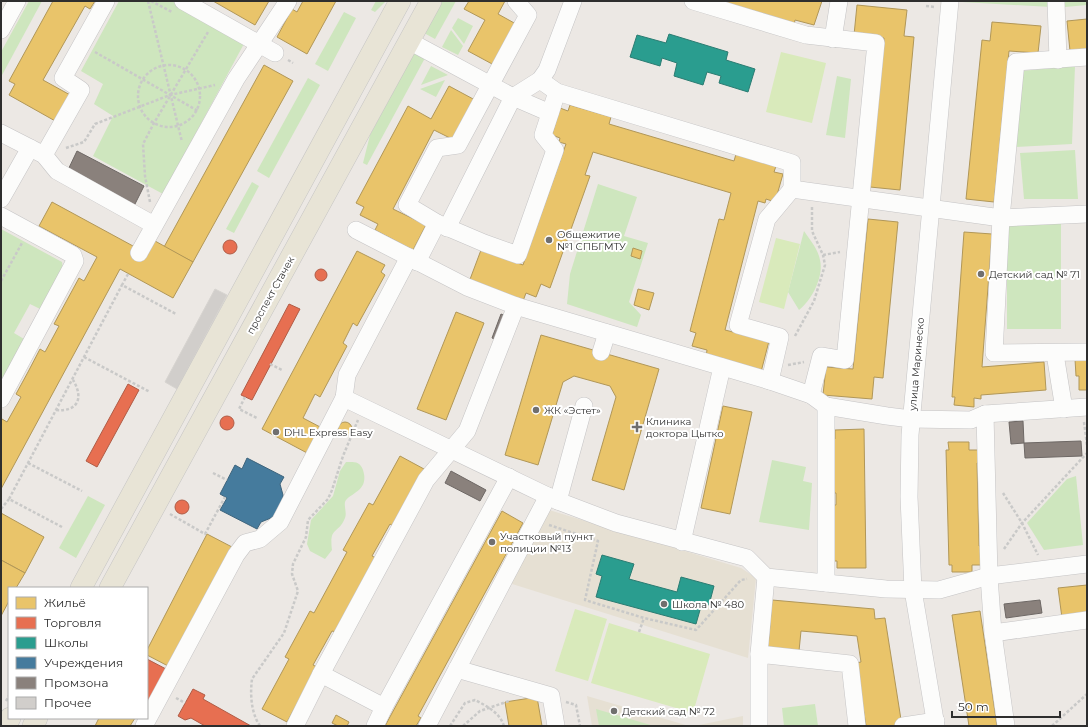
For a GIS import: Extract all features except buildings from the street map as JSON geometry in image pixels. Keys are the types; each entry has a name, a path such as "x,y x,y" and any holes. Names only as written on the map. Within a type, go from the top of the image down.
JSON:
{"main road":[{"path":"82,587 400,1"},
{"name":"проспект Стачек","path":"111,587 431,1"}],"street":[{"path":"1,30 17,1"},
{"path":"1,199 37,152 81,90 62,78 106,1"},
{"path":"183,1 275,52"},
{"path":"139,253 213,120 259,43 288,1"},
{"path":"516,1 528,15 491,86 458,145 437,148 407,205 442,225 518,255 555,150 543,135 557,92"},
{"path":"148,719 236,555 245,543 260,539 280,522 344,398 347,375 413,260 442,225 513,97 540,80 547,70 573,1"},
{"path":"693,1 806,35 876,43 845,360 821,356 811,395"},
{"path":"833,39 839,1"},
{"path":"1056,1 1058,60"},
{"name":"улица Маринеско","path":"936,723 913,590 909,497 911,419 930,209 944,4"},
{"path":"409,41 491,86 550,113"},
{"path":"1087,57 1016,62 1001,218 994,353 1055,354 1087,352"},
{"path":"540,80 557,92 792,163 792,189 767,220 738,325 780,337 772,373"},
{"path":"1,133 37,152 57,171 154,224"},
{"path":"792,189 1001,218 1087,214"},
{"path":"1,216 73,256 75,261 1,398"},
{"path":"356,230 467,287 516,306 722,367 772,373 811,395 826,406 911,419 971,420 985,414 1085,407"},
{"path":"295,726 321,674 426,480 467,431 516,306"},
{"path":"601,352 607,333"},
{"path":"1055,354 1064,409"},
{"path":"682,542 722,367"},
{"path":"344,398 553,498 616,523 682,542 747,558 766,577 913,590 939,590 989,573 1087,564"},
{"path":"427,726 536,518 553,498 584,406"},
{"path":"826,406 826,583"},
{"path":"985,414 989,573 994,633 1006,726"},
{"path":"375,726 509,477"},
{"path":"759,726 759,654 766,577"},
{"path":"994,633 1087,620"},
{"path":"759,654 850,664 857,726"},
{"path":"457,669 551,696 556,726"},
{"path":"321,674 384,707"},
{"path":"903,726 936,723"}],"path":[{"path":"148,1 188,166"},
{"path":"926,6 944,4"},
{"path":"154,224 145,176 143,144 170,95 207,34"},
{"path":"82,45 213,120"},
{"path":"171,65 185,70 194,78 199,89 200,103 197,110 189,120 178,126 170,127 154,123 148,119 140,108 138,98 139,88 143,79 152,70 163,66 171,65"},
{"path":"37,152 84,142 95,124 140,108 170,95 218,84"},
{"path":"795,337 814,301 824,265 823,255 812,231 811,212 814,192"},
{"path":"1,281 28,231"},
{"path":"1,510 9,499 128,274"},
{"path":"122,285 176,314"},
{"path":"772,373 821,356"},
{"path":"84,357 150,392"},
{"path":"270,364 282,370"},
{"path":"56,410 69,410 77,402 79,392 72,379"},
{"path":"245,397 239,409 257,418"},
{"path":"1085,407 1087,446"},
{"path":"260,726 254,718 251,687 252,679 284,632 298,592 292,574 293,564 303,545 308,520 328,499 356,425"},
{"path":"989,573 1022,523 1087,453"},
{"path":"28,463 82,491"},
{"path":"213,473 227,480"},
{"path":"1002,492 1022,523 1045,569"},
{"path":"167,513 205,534 225,497"},
{"path":"9,499 62,527"},
{"path":"536,518 542,523 598,541 584,600 644,618 696,630 741,580 766,577"},
{"path":"639,632 644,618"},
{"path":"1052,726 1087,694"},
{"path":"463,726 480,711 488,707 516,699"},
{"path":"559,699 576,705 580,726"},
{"path":"450,726 465,703 475,700 488,707 499,717 504,726"}],"shaded area":[{"name":"Школа № 480","path":"549,510 741,568 756,578 748,658 509,583"},
{"name":"Детский сад № 72","path":"587,696 689,726 592,726"},
{"name":"Детский сад № 72","path":"743,716 743,726 694,726"}],"green space":[{"path":"29,1 42,1 1,77 1,52"},
{"path":"119,1 174,1 246,40 163,194 93,156 113,116 94,104 103,84 81,71"},
{"path":"376,1 386,1 375,12 371,10"},
{"path":"442,1 456,1 435,39 424,33"},
{"path":"962,1 1051,1 1051,7 962,2"},
{"path":"1065,1 1087,1 1087,5 1065,7"},
{"path":"344,12 356,18 328,71 315,64"},
{"path":"458,18 473,26 464,44 452,28"},
{"path":"451,30 463,46 458,55 442,47"},
{"path":"414,52 425,58 367,165 363,163 370,135"},
{"path":"781,52 826,63 812,123 766,112"},
{"path":"431,66 448,75 421,85"},
{"path":"1075,66 1072,144 1015,147 1021,71"},
{"path":"837,76 851,79 845,138 826,135"},
{"path":"308,78 320,85 269,178 257,171"},
{"path":"445,80 436,97 420,89"},
{"path":"1075,150 1078,199 1024,199 1020,153"},
{"path":"252,182 259,186 234,233 226,229"},
{"path":"598,184 637,197 624,236 648,243 629,302 641,315 637,327 567,304 570,274"},
{"path":"1007,223 1061,223 1061,329 1007,329"},
{"path":"1,229 62,262 63,269 40,309 30,304 14,333 24,339 1,381"},
{"path":"804,231 818,252 821,266 819,280 816,287 804,306 799,310 788,292"},
{"path":"776,238 800,244 784,309 759,302"},
{"path":"772,460 806,467 803,481 812,483 809,530 759,522"},
{"path":"346,462 356,463 362,467 364,483 358,491 345,502 345,518 340,527 333,534 331,542 332,550 325,559 310,551 307,544 311,520 333,496 340,471"},
{"path":"1076,476 1083,545 1044,550 1027,523 1067,479"},
{"path":"88,496 105,505 76,558 59,548"},
{"path":"575,609 607,619 588,681 555,671"},
{"path":"609,623 710,654 693,713 591,683"},
{"path":"815,704 818,726 784,726 782,708"},
{"path":"596,709 654,726 599,726"}],"place":[{"name":"Общежитие №1 СПБГМТУ","path":"549,240"},
{"name":"Детский сад № 71","path":"981,274"},
{"name":"ЖК «Эстет»","path":"536,410"},
{"name":"Клиника доктора Цытко","path":"637,427"},
{"name":"DHL Express Easy","path":"276,432"},
{"name":"Участковый пункт полиции №13","path":"492,542"},
{"name":"Школа № 480","path":"664,604"},
{"name":"Детский сад № 72","path":"614,711"}]}
